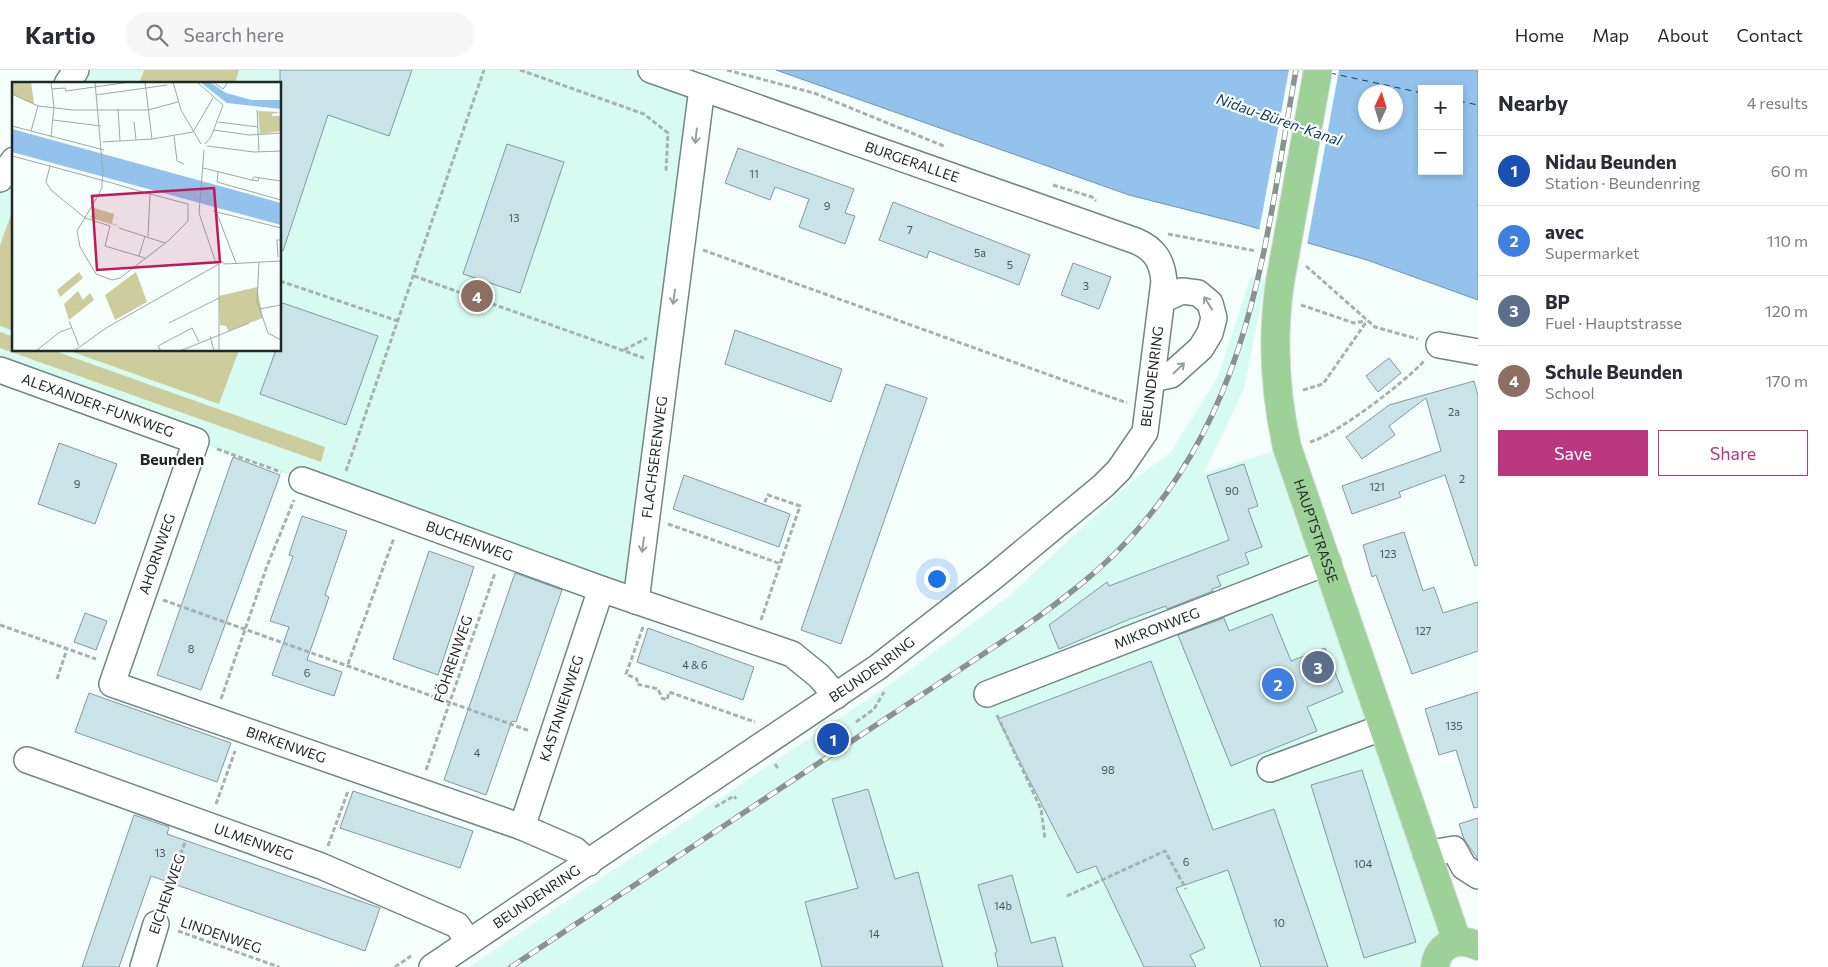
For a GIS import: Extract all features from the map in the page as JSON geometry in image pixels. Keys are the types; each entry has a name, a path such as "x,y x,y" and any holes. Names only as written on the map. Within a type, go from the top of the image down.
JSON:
{"main road":[{"name":"HAUPTSTRASSE","path":"1318,70 1287,293 1276,318 1278,393 1287,447 1328,562 1426,854 1467,944 1442,949 1435,967"}],"street":[{"path":"68,82 76,70"},
{"name":"BURGERALLEE","path":"651,70 1136,241 1156,253 1163,267"},
{"name":"FLACHSERENWEG","path":"643,604 646,516 664,365 702,88"},
{"path":"0,179 12,163"},
{"path":"0,183 12,187"},
{"name":"BEUNDENRING","path":"432,967 836,696 984,584 1103,486 1119,470 1139,444 1145,432 1162,300 1163,267"},
{"path":"1152,379 1171,375 1201,348 1210,333 1214,318 1210,303 1198,292 1182,291 1162,300"},
{"path":"1439,345 1478,352"},
{"name":"ALEXANDER-FUNKWEG","path":"0,370 196,441"},
{"name":"AHORNWEG","path":"118,666 196,441"},
{"name":"BUCHENWEG","path":"302,480 503,551 643,604"},
{"name":"MIKRONWEG","path":"987,694 1328,562"},
{"name":"KASTANIENWEG","path":"522,827 601,589"},
{"path":"643,604 792,654 818,676 836,696"},
{"name":"BIRKENWEG","path":"118,666 112,684 522,827 575,850 589,863"},
{"path":"1270,769 1384,728"},
{"name":"ULMENWEG","path":"27,760 321,866 457,925 469,942"},
{"path":"1426,854 1454,849 1464,867 1478,876"},
{"name":"EICHENWEG","path":"143,967 156,924"}],"path":[{"path":"339,492 484,70"},
{"path":"520,70 644,114 650,118 668,132 665,181"},
{"path":"1136,241 1156,233 1170,234 1256,251"},
{"path":"682,243 1149,410"},
{"path":"1304,265 1375,327 1439,345 1417,369 1382,397 1316,440"},
{"path":"414,276 664,365"},
{"path":"281,281 398,321"},
{"path":"1287,293 1354,323 1367,321"},
{"path":"1278,393 1310,390 1323,384 1367,321"},
{"path":"624,350 647,338 650,331"},
{"path":"196,441 302,480 268,566 220,702"},
{"path":"759,624 800,506 768,495 764,504"},
{"path":"348,664 403,515"},
{"path":"646,516 781,564"},
{"name":"FÖHRENWEG","path":"425,775 503,551"},
{"path":"144,593 348,664 550,738"},
{"path":"643,604 626,674 637,678 637,684 658,689 662,698 667,700 669,692 758,723"},
{"path":"0,625 67,650 118,666"},
{"path":"57,679 67,650"},
{"path":"856,722 874,709 886,687"},
{"path":"987,694 1041,809 1045,839"},
{"name":"EICHENWEG","path":"156,924 243,730"},
{"path":"321,866 356,769"},
{"path":"1066,896 1165,851 1186,889"},
{"name":"LINDENWEG","path":"156,924 279,967"}],"shaded area":[{"path":"91,70 651,70 702,88 636,601 0,370 0,189 12,174 12,351 281,351 281,82 82,82"},
{"path":"1251,276 1266,279 1244,389 1204,473 1287,447 1457,941 1435,967 469,967 896,680 1008,597 1131,482 1170,453 1218,377"}],"green space":[{"path":"144,70 239,70 236,82 140,82"},
{"path":"12,215 12,330 0,326 0,245"},
{"path":"0,332 12,336 12,351 55,351 325,447 321,462 0,348"},
{"path":"70,351 239,351 219,404"}],"water":[{"name":"Nidau-Büren-Kanal","path":"776,70 1478,70 1478,300 1367,260 1239,223 1129,195"}],"pier":[{"path":"1289,70 1339,70 1307,245 1259,231"}],"building":[{"path":"280,70 412,70 389,136 328,115 283,251 281,250"},
{"path":"507,144 564,162 520,293 463,274"},
{"path":"738,148 854,189 845,213 855,216 845,244 799,227 809,199 775,187 770,200 725,183"},
{"path":"893,202 1030,255 1019,285 929,251 927,258 879,240"},
{"path":"1073,263 1111,277 1099,309 1061,295"},
{"path":"281,302 378,336 346,425 260,394 276,351 281,351"},
{"path":"735,330 842,369 831,402 725,364"},
{"path":"1389,358 1401,373 1378,392 1366,376"},
{"path":"1474,381 1478,396 1478,565 1475,566 1445,475 1399,492 1401,497 1352,514 1342,486 1441,451 1426,398 1389,426 1395,435 1362,459 1346,437 1389,405"},
{"path":"886,384 927,398 841,644 801,630"},
{"path":"59,443 117,464 95,524 38,504"},
{"path":"233,457 280,475 201,690 157,675"},
{"path":"1244,464 1258,506 1248,509 1262,547 1245,553 1249,564 1217,576 1221,586 1212,589 1213,591 1167,609 1166,606 1130,619 1059,649 1049,625 1107,582 1109,586 1229,540 1207,476"},
{"path":"684,475 790,514 779,547 673,509"},
{"path":"302,516 347,531 325,595 329,597 307,660 342,672 334,696 272,675 289,627 270,621 293,556 289,555"},
{"path":"1404,532 1423,591 1434,587 1443,613 1478,602 1478,651 1412,674 1376,575 1372,577 1363,545"},
{"path":"429,551 474,567 438,675 393,659"},
{"path":"515,573 562,590 516,722 512,721 486,795 444,780"},
{"path":"85,613 107,621 96,650 74,642"},
{"path":"1272,614 1291,661 1325,648 1343,692 1307,707 1317,731 1231,766 1178,635 1224,618 1229,631"},
{"path":"648,628 754,667 743,700 637,662"},
{"path":"1151,661 1213,830 1274,809 1328,967 1261,967 1228,870 1176,888 1205,948 1190,955 1196,967 1144,967 1096,866 1077,873 998,719"},
{"path":"1478,692 1478,807 1474,808 1456,750 1439,755 1425,709"},
{"path":"89,693 231,743 217,782 75,732"},
{"path":"1362,770 1416,942 1364,958 1311,785"},
{"path":"868,789 895,879 918,872 943,967 822,967 805,902 858,888 832,799"},
{"path":"353,791 473,831 460,868 340,828"},
{"path":"134,815 169,827 167,834 380,908 365,951 151,876 119,967 82,967"},
{"path":"1478,818 1478,859 1464,839 1459,824"},
{"path":"1012,875 1031,943 1055,937 1063,967 998,967 995,953 997,952 978,885"}],"ferry route":[{"path":"1330,73 1418,92"},
{"path":"1463,102 1478,105"}],"railway":[{"path":"511,967 1024,627 1080,585 1131,537 1172,485 1204,431 1229,375 1248,317 1263,257 1296,70"}],"place":[{"name":"Schule Beunden","path":"477,296"},
{"name":"BP","path":"1318,667"},
{"name":"avec","path":"1278,684"},
{"name":"Nidau Beunden","path":"833,739"}],"district":[{"name":"Beunden","path":"172,459"}]}
